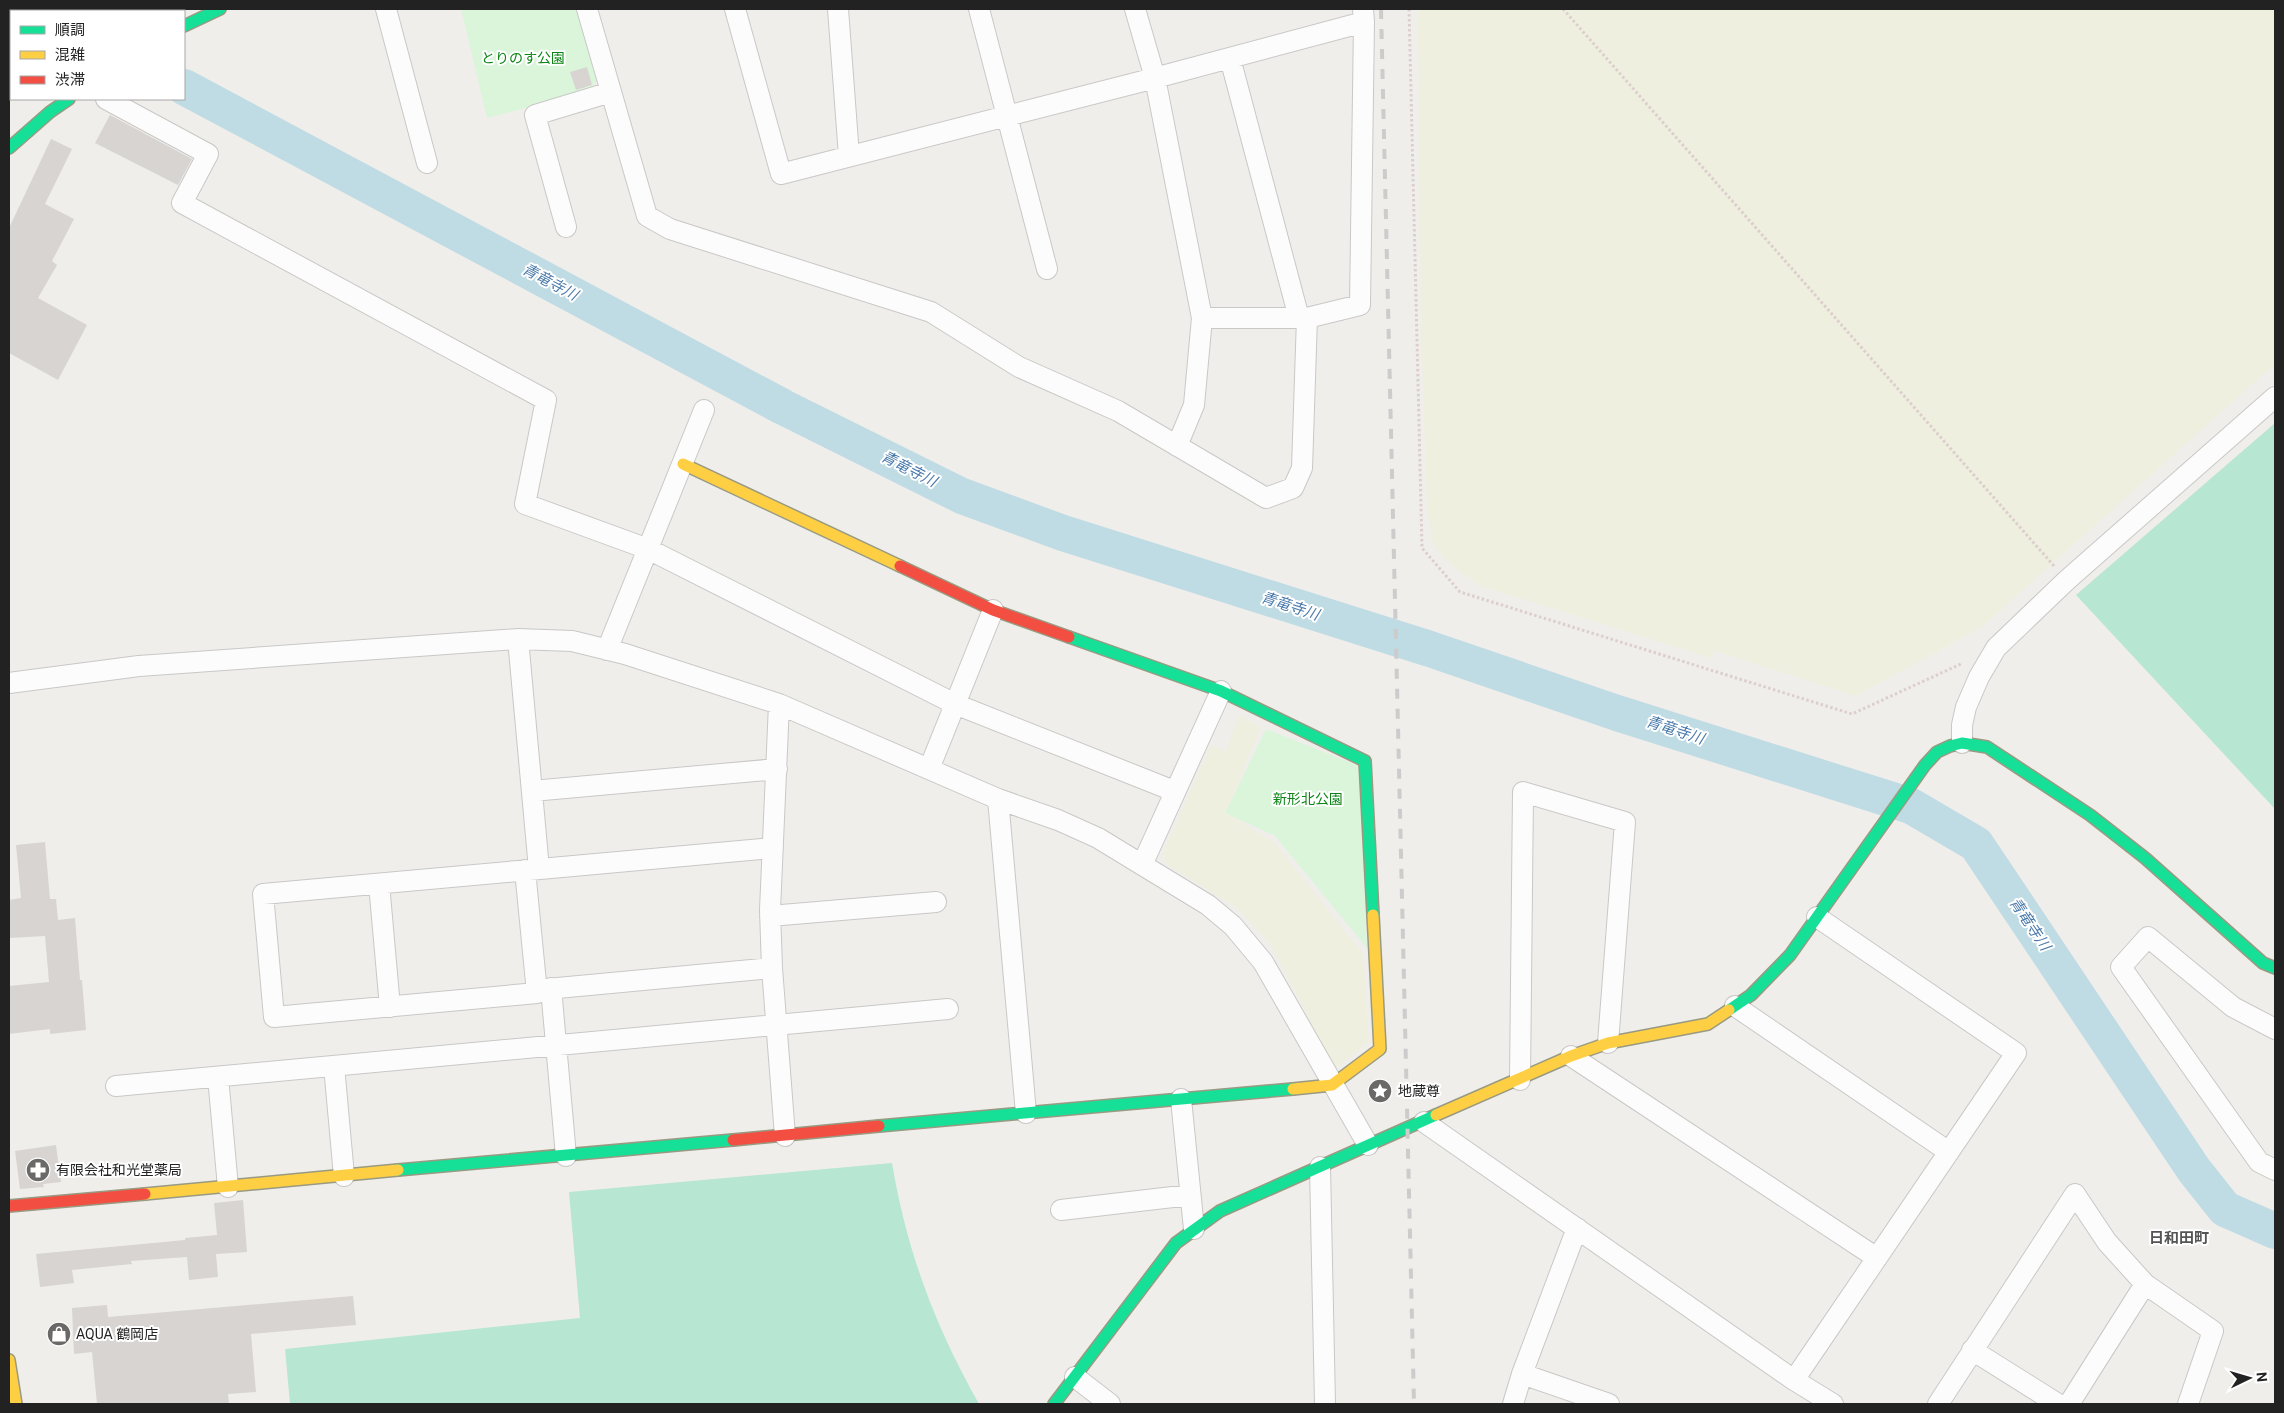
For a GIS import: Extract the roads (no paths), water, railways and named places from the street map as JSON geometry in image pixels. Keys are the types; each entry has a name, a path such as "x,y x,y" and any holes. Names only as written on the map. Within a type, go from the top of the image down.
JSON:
{"street":[{"path":"188,24 220,9"},
{"path":"386,9 426,163"},
{"path":"587,9 648,216 670,229 930,312 1019,368 1118,411 1266,498 1293,488 1302,468 1303,318 1230,58"},
{"path":"735,9 781,174 1230,58 1363,15 1360,305 1303,318 1202,318"},
{"path":"838,9 849,156"},
{"path":"979,9 1047,269"},
{"path":"1135,9 1155,78 1202,318 1194,405 1177,446"},
{"path":"566,227 535,114 612,92"},
{"path":"9,148 50,112 68,100"},
{"path":"108,100 208,154 182,203 546,400 525,504 648,549 955,704 1174,791"},
{"path":"1962,743 1962,724 1966,707 1979,677 1996,648 2067,580 2275,397"},
{"path":"607,650 704,410"},
{"path":"9,1206 1332,1085 1380,1049 1365,761 1221,691 993,610 683,464"},
{"path":"929,769 993,610"},
{"path":"518,639 532,791 532,870 544,989 556,1046 566,1156"},
{"path":"9,683 139,666 518,639 572,641 626,654 779,704 998,799 1058,820 1098,838 1208,905 1234,926 1263,962 1368,1146"},
{"path":"1142,864 1221,691"},
{"path":"779,704 770,916 772,968 778,1026 785,1136"},
{"path":"1054,1404 1156,1267 1176,1244 1220,1211 1572,1056 1608,1043 1708,1024 1751,995 1790,955 1937,752 1962,743 1987,747 2090,815 2145,858 2263,963 2275,968"},
{"path":"532,791 777,768"},
{"path":"1520,1080 1522,792 1625,822 1608,1043"},
{"path":"998,799 1026,1113"},
{"path":"772,968 544,989 537,993 274,1017 263,894 773,848"},
{"path":"379,884 390,1007"},
{"path":"770,916 936,902"},
{"path":"1794,1380 2016,1053 1817,917"},
{"path":"2275,1030 2233,1007 2148,937 2121,967 2259,1162 2275,1170"},
{"path":"1735,1006 1949,1152"},
{"path":"116,1086 948,1009"},
{"path":"1572,1056 1877,1258"},
{"path":"334,1066 344,1176"},
{"path":"218,1077 228,1187"},
{"path":"1181,1099 1194,1229"},
{"path":"1424,1122 1794,1380 1833,1404"},
{"path":"1311,1404 1325,1404 1320,1167"},
{"path":"1938,1404 2075,1194 2107,1242 2145,1284 2213,1331 2188,1404"},
{"path":"1061,1210 1190,1195"},
{"path":"1513,1404 1522,1374 1577,1228"},
{"path":"2069,1404 2145,1284"},
{"path":"1972,1350 2058,1404"},
{"path":"9,1360 16,1404"},
{"path":"1522,1374 1609,1404"},
{"path":"1075,1377 1110,1404"}],"waterway":[{"name":"青竜寺川","path":"185,88 783,407 962,496 1063,533 1430,649 1617,713 1911,806 1976,844 2194,1170 2225,1209 2275,1231"}],"railway":[{"path":"1381,9 1414,1404"}],"place":[{"name":"地蔵尊","path":"1380,1091"},
{"name":"有限会社和光堂薬局","path":"38,1170"},
{"name":"AQUA 鶴岡店","path":"59,1334"}],"district":[{"name":"日和田町","path":"2179,1238"}],"park label":[{"name":"とりのす公園","path":"523,58"},
{"name":"新形北公園","path":"1308,799"}]}
